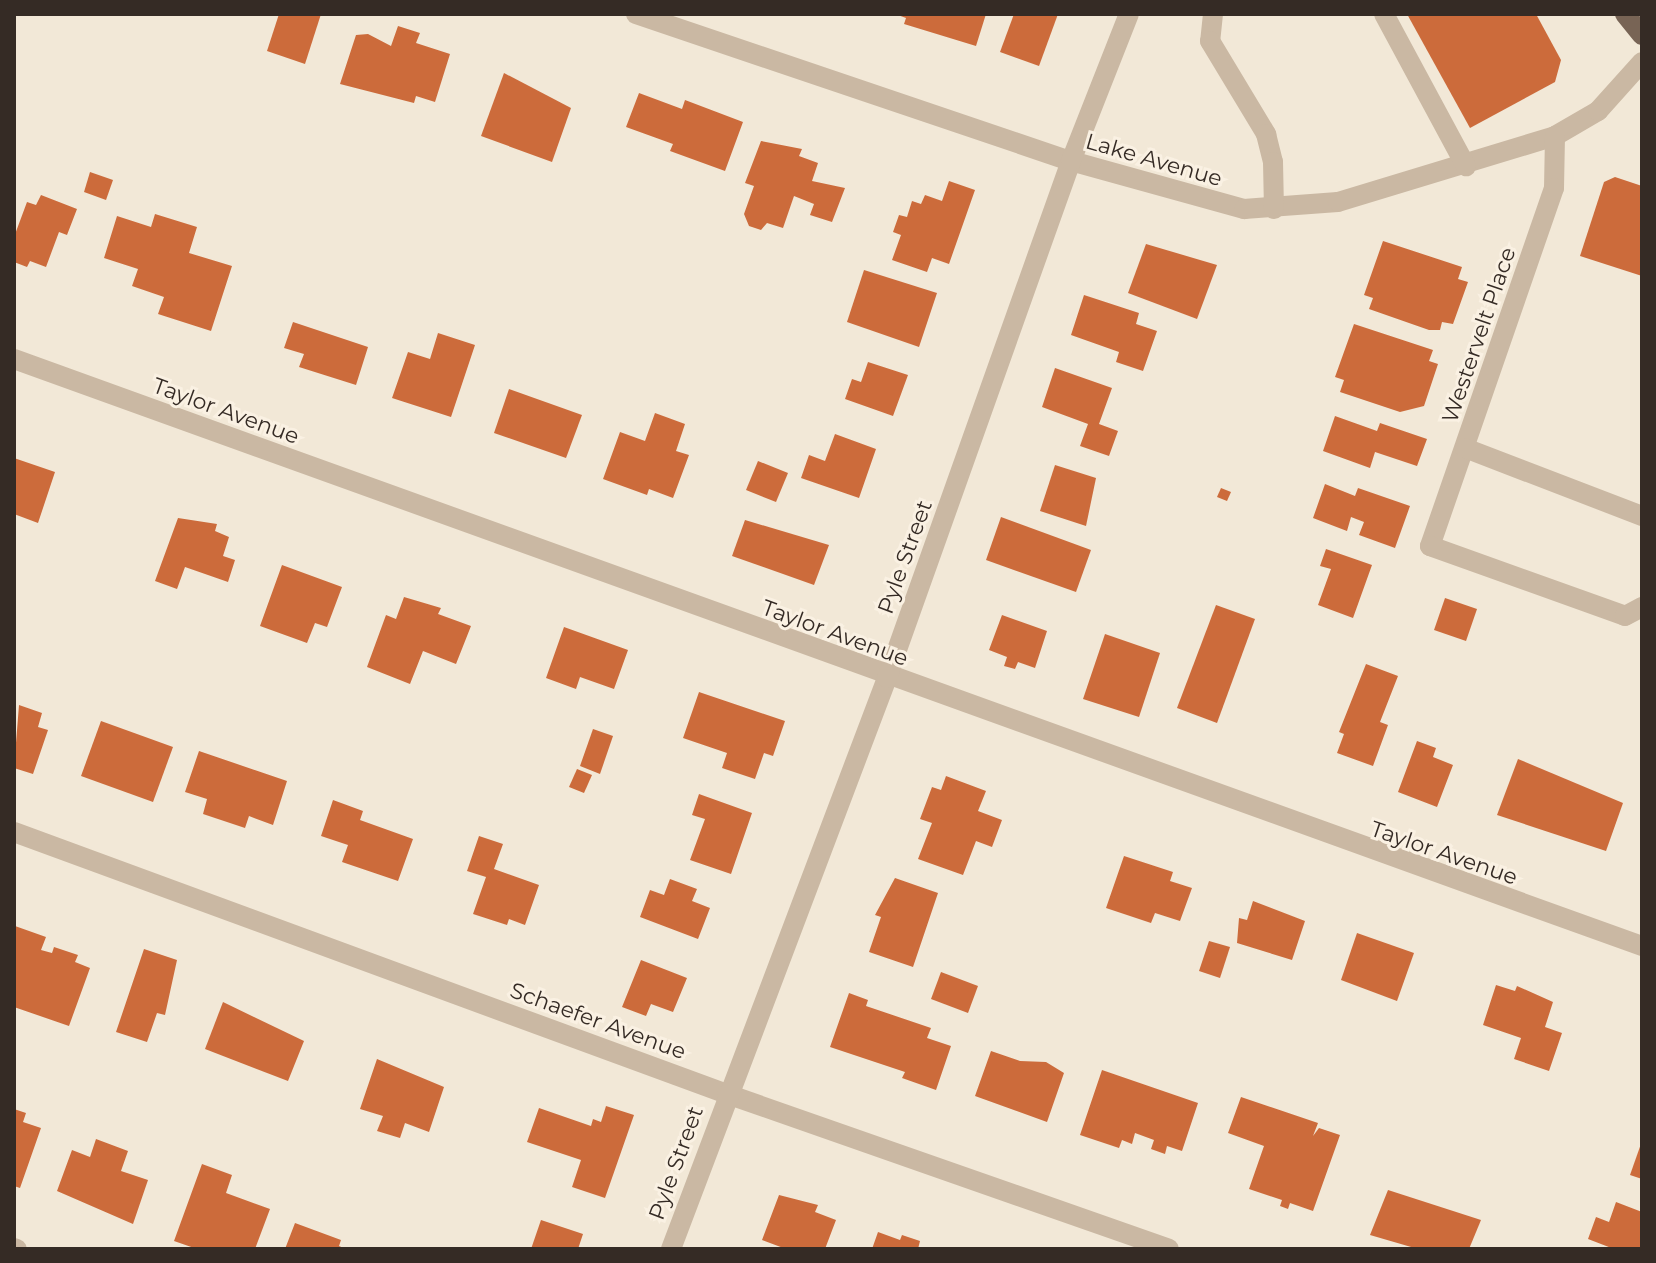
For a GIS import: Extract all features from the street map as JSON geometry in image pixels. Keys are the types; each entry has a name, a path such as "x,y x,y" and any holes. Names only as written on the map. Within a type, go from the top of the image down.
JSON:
{"main road":[{"path":"1625,14 1642,35"}],"street":[{"name":"Lake Avenue","path":"636,14 1071,161 1217,205 1274,209 1338,202 1466,166 1555,136 1598,111 1642,62"},
{"name":"Pyle Street","path":"671,1249 727,1094 887,678 1071,161 1129,14"},
{"path":"1213,14 1210,41 1266,134 1273,162 1274,209"},
{"path":"1384,14 1466,166"},
{"name":"Westervelt Place","path":"1555,136 1554,188 1430,546 1625,616 1642,607"},
{"name":"Taylor Avenue","path":"14,359 887,678 1642,946"},
{"path":"1465,448 1642,516"},
{"name":"Schaefer Avenue","path":"14,832 727,1094 1169,1249"}],"building":[{"path":"279,14 321,14 305,64 267,51"},
{"path":"895,14 986,14 976,46 904,24 906,18"},
{"path":"1014,14 1058,14 1039,66 1000,52"},
{"path":"1407,14 1536,14 1561,60 1555,82 1470,128"},
{"path":"398,26 420,33 416,43 450,54 435,102 416,96 414,103 340,84 356,35 368,34 391,46"},
{"path":"504,73 571,108 552,162 481,136"},
{"path":"639,93 682,109 685,100 743,122 725,171 670,151 673,144 626,127"},
{"path":"761,141 802,149 799,156 818,163 812,181 845,188 832,222 810,215 814,204 794,196 783,228 767,223 761,230 749,226 744,214 754,186 745,183"},
{"path":"90,172 113,180 106,200 84,192"},
{"path":"1615,177 1642,186 1642,276 1580,256 1604,182"},
{"path":"949,181 975,190 949,264 932,258 927,272 892,260 901,235 893,232 899,215 907,217 912,201 921,204 925,195 942,201"},
{"path":"41,195 77,209 67,235 59,232 46,267 30,261 27,267 14,262 14,237 27,202 36,205"},
{"path":"155,214 197,227 189,253 232,266 211,331 158,314 164,297 132,286 138,269 104,258 117,216 151,227"},
{"path":"1383,241 1462,267 1458,279 1468,282 1453,324 1442,322 1440,330 1429,330 1369,309 1373,298 1364,295"},
{"path":"1146,244 1217,265 1197,319 1128,293"},
{"path":"864,270 937,293 919,347 847,322"},
{"path":"1084,295 1139,313 1136,324 1157,331 1143,371 1116,362 1119,352 1071,335"},
{"path":"293,322 368,347 356,385 299,367 304,354 284,348"},
{"path":"1354,324 1433,350 1429,361 1438,364 1424,406 1400,412 1340,392 1344,380 1335,377"},
{"path":"438,333 475,345 451,417 392,398 408,352 430,359"},
{"path":"868,362 908,375 893,416 845,399 852,379 861,382"},
{"path":"1055,368 1112,388 1099,424 1118,431 1109,456 1080,446 1088,424 1042,407"},
{"path":"509,389 582,415 566,458 494,433"},
{"path":"655,413 685,424 676,451 689,455 673,498 649,489 647,495 603,479 620,432 645,441"},
{"path":"1335,416 1377,431 1380,423 1427,439 1417,466 1375,452 1370,468 1323,451"},
{"path":"835,434 876,449 859,498 801,478 809,455 825,461"},
{"path":"14,458 55,472 38,523 14,514"},
{"path":"758,461 788,473 776,502 746,490"},
{"path":"1055,465 1096,478 1086,526 1040,511"},
{"path":"1325,484 1355,496 1358,488 1410,506 1395,548 1359,535 1364,522 1351,517 1347,531 1313,518"},
{"path":"1221,488 1231,492 1227,501 1217,497"},
{"path":"1001,517 1091,550 1076,592 986,560"},
{"path":"178,518 217,524 215,531 229,537 223,556 235,560 228,582 185,567 177,589 155,581"},
{"path":"745,520 829,545 814,585 732,556"},
{"path":"1326,549 1372,565 1353,618 1318,605 1331,569 1320,566"},
{"path":"282,565 342,587 327,627 315,623 307,643 260,626"},
{"path":"404,597 441,608 438,614 471,626 456,664 423,651 410,684 367,667 386,615 396,619"},
{"path":"1445,598 1477,609 1466,641 1434,630"},
{"path":"1216,605 1255,619 1217,723 1177,708"},
{"path":"1002,615 1047,631 1035,668 1018,662 1015,669 1004,666 1007,657 989,650"},
{"path":"564,627 628,650 614,689 580,677 576,689 546,678"},
{"path":"1105,634 1160,653 1139,717 1083,699"},
{"path":"1366,664 1398,676 1380,722 1388,725 1373,766 1337,753 1344,734 1339,732"},
{"path":"699,692 785,721 773,756 764,753 755,779 722,768 727,753 683,738"},
{"path":"19,705 42,713 38,727 48,730 33,774 14,768"},
{"path":"101,721 173,747 153,802 81,776"},
{"path":"593,729 613,736 600,774 580,766"},
{"path":"1417,741 1436,748 1433,757 1453,765 1437,807 1398,792"},
{"path":"199,751 287,781 273,825 249,816 245,828 203,814 207,799 185,792"},
{"path":"1518,759 1623,803 1606,851 1497,815"},
{"path":"577,769 592,775 584,793 569,787"},
{"path":"946,776 986,791 978,811 1002,820 992,847 976,841 963,875 918,859 932,823 920,819 932,787 941,790"},
{"path":"699,794 752,813 731,874 690,860 705,819 692,815"},
{"path":"333,800 363,811 360,820 413,839 398,881 342,862 348,845 321,836"},
{"path":"479,836 503,844 494,869 539,885 525,925 509,919 507,925 473,914 486,877 467,871"},
{"path":"1124,856 1173,872 1170,881 1192,888 1180,921 1155,913 1151,923 1106,908"},
{"path":"895,878 938,893 913,967 869,952 881,917 875,915"},
{"path":"670,879 697,889 692,901 710,908 698,939 640,917 650,890 664,895"},
{"path":"1253,901 1305,921 1292,960 1237,943 1239,918 1247,920"},
{"path":"15,926 46,937 41,950 52,953 54,947 78,955 75,962 90,968 69,1026 14,1007"},
{"path":"1357,933 1414,953 1397,1001 1341,980"},
{"path":"1209,941 1230,947 1220,978 1199,971"},
{"path":"144,949 177,960 165,1015 157,1013 147,1042 116,1032"},
{"path":"641,960 687,978 673,1012 651,1004 646,1016 622,1007"},
{"path":"941,972 978,986 968,1013 931,999"},
{"path":"1496,985 1515,991 1517,986 1553,1002 1545,1027 1562,1033 1549,1071 1514,1059 1521,1038 1483,1025"},
{"path":"849,993 868,1000 866,1006 931,1028 927,1038 951,1046 936,1090 902,1078 905,1072 830,1047"},
{"path":"223,1002 304,1041 288,1081 205,1049"},
{"path":"991,1051 1020,1061 1046,1062 1064,1073 1047,1122 975,1096"},
{"path":"377,1059 444,1087 429,1132 405,1123 400,1138 377,1131 383,1116 360,1109"},
{"path":"1102,1070 1198,1103 1182,1151 1167,1146 1165,1154 1151,1149 1154,1140 1135,1133 1132,1144 1122,1140 1119,1148 1080,1135"},
{"path":"1241,1097 1318,1123 1313,1136 1319,1128 1340,1135 1313,1211 1290,1203 1288,1209 1280,1206 1282,1200 1249,1189 1264,1146 1228,1133"},
{"path":"606,1106 634,1115 605,1198 572,1187 581,1160 527,1142 539,1108 591,1126 593,1119 601,1122"},
{"path":"14,1109 26,1113 23,1122 41,1128 20,1188 14,1186"},
{"path":"96,1139 128,1151 121,1171 148,1180 133,1224 57,1191 72,1150 90,1157"},
{"path":"1642,1141 1642,1179 1630,1175"},
{"path":"202,1164 232,1175 226,1193 270,1209 255,1249 197,1249 174,1241"},
{"path":"1388,1190 1481,1220 1469,1249 1418,1249 1370,1235"},
{"path":"779,1195 818,1205 815,1212 836,1220 825,1249 786,1249 762,1240"},
{"path":"1616,1202 1642,1212 1642,1249 1614,1249 1588,1239 1596,1217 1609,1222"},
{"path":"541,1220 583,1234 578,1249 531,1249"},
{"path":"295,1223 341,1240 339,1246 346,1249 285,1249"},
{"path":"878,1232 900,1240 902,1235 920,1241 918,1249 872,1249"}]}
